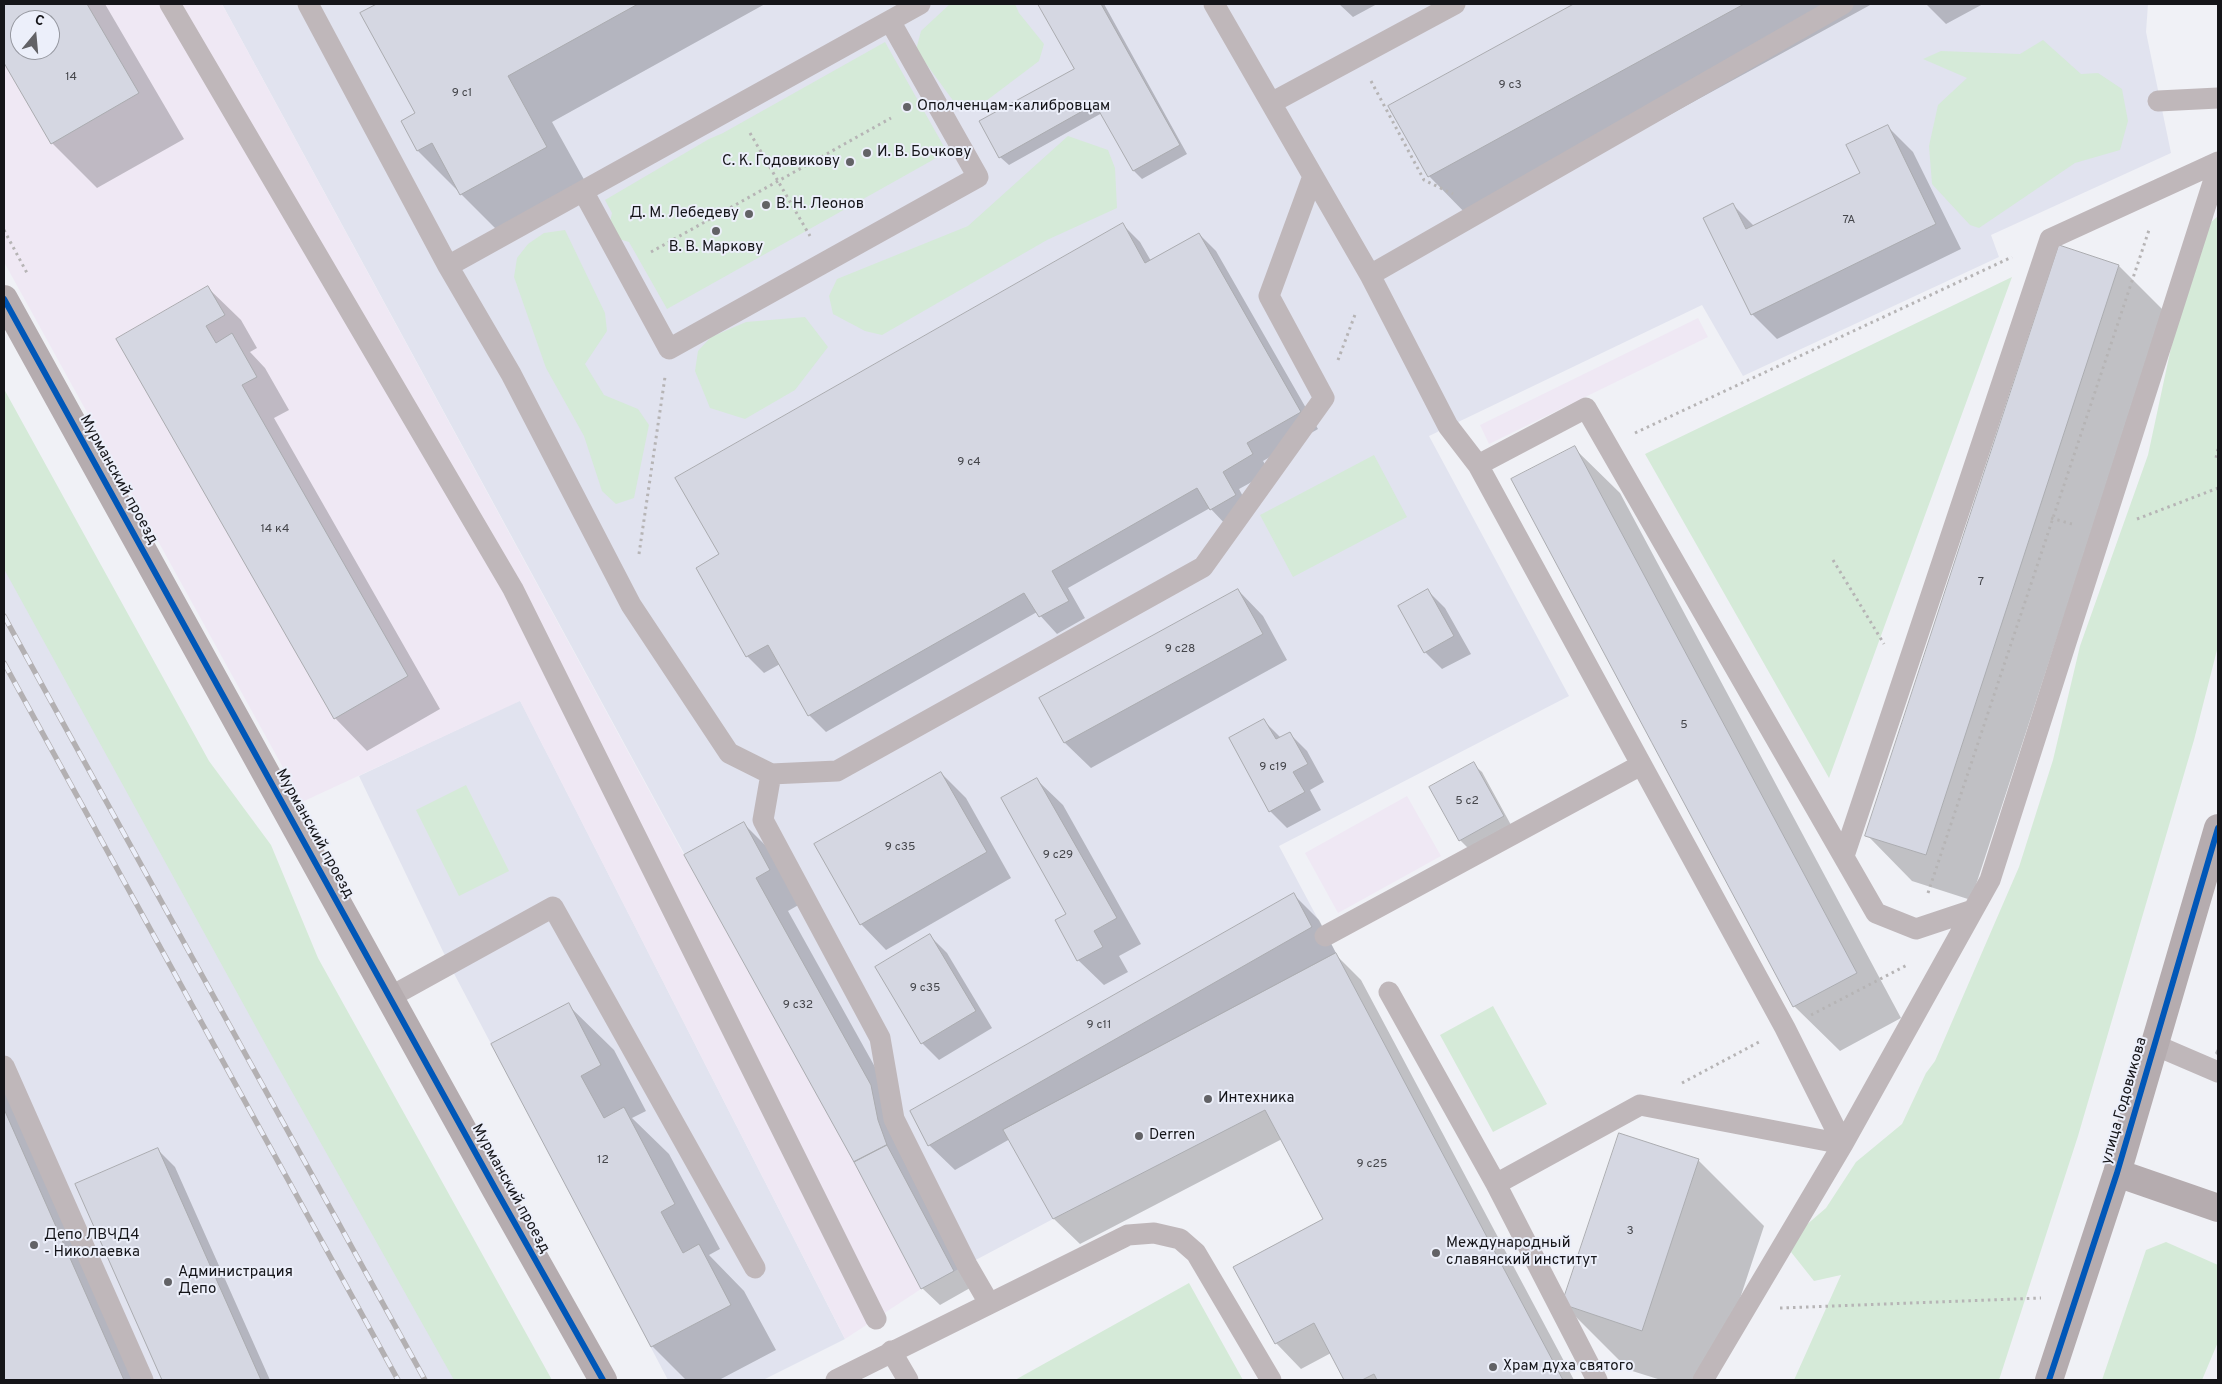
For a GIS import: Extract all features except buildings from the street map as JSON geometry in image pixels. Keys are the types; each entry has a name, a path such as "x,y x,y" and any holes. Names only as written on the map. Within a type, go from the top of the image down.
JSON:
{"street":[{"name":"Мурманский проезд","path":"4,299 603,1380"},
{"name":"улица Годовикова","path":"2050,1380 2117,1173 2218,828"},
{"path":"2117,1173 2218,1208"}],"lane":[{"path":"170,4 513,590 876,1319"},
{"path":"308,4 448,266 511,374 631,605 729,753 771,774 837,771 1203,567 1324,398 1269,296 1313,176"},
{"path":"448,266 920,4"},
{"path":"1214,4 1370,275 1448,426 1478,465 1785,1028 1843,1144"},
{"path":"1271,104 1455,4"},
{"path":"1370,275 1843,4"},
{"path":"583,191 669,350 978,176 890,21"},
{"path":"2158,101 2218,98"},
{"path":"1844,856 2050,239 2218,162"},
{"path":"1703,1380 1843,1144 1990,880 2218,167"},
{"path":"1478,465 1586,408 1876,913 1916,929 1973,910"},
{"path":"1325,936 1641,765"},
{"path":"771,774 763,820 880,1038 894,1119 967,1265 989,1303"},
{"path":"390,997 553,907 755,1268"},
{"path":"1389,992 1496,1184 1597,1380"},
{"path":"2154,1045 2218,1072"},
{"path":"4,1066 143,1380"},
{"path":"1496,1184 1640,1105 1843,1144"},
{"path":"836,1380 1128,1234 1154,1234 1180,1239 1196,1253 1271,1380"},
{"path":"891,1351 908,1380"}],"path":[{"path":"1358,57 1424,180 1485,209"},
{"path":"735,106 825,262"},
{"path":"624,266 891,118"},
{"path":"1916,929 2048,527 2163,187"},
{"path":"1607,446 2050,239"},
{"path":"1324,398 1370,275"},
{"path":"638,556 669,350"},
{"path":"2218,449 2216,458 2218,459"},
{"path":"1833,560 1904,676"},
{"path":"1744,1310 2045,1298"}],"shaded area":[{"path":"4,4 222,4 684,855 854,1162 921,1289 845,1339 520,701 302,802 4,262"},
{"path":"222,4 2148,4 2146,32 2171,153 1991,235 1999,257 1743,376 1702,305 1429,436 1569,696 1279,846 1336,953 1004,1130 1053,1219 921,1289"},
{"path":"1698,318 1708,337 1489,444 1480,425"},
{"path":"4,451 501,1380 4,1380"},
{"path":"520,700 845,1339 763,1380 668,1380 449,964 359,776"},
{"path":"1407,796 1441,856 1338,913 1305,853"}],"green space":[{"path":"950,4 1015,4 1019,13 1044,44 1039,61 978,107 960,110 916,50 921,31"},
{"path":"2043,40 2081,74 2098,73 2122,89 2128,121 2120,150 2075,163 1979,228 1970,225 1932,184 1929,146 1938,105 1967,78 1923,59 1941,51 2020,54"},
{"path":"885,42 947,152 667,309 629,242 619,239 610,222 612,213 605,200 709,139 723,133"},
{"path":"1068,136 1108,150 1115,168 1117,208 1047,240 882,335 865,331 833,314 829,296 837,279 968,226"},
{"path":"2218,216 2218,646 2194,740 2078,1136 1999,1380 1794,1380 1841,1275 1814,1281 1791,1252 1797,1233 1826,1208 1856,1162 1902,1124 1926,1073 1935,1061 2019,867 2053,760 2080,646 2148,455 2192,250 2199,233"},
{"path":"565,230 605,313 607,331 585,364 604,395 638,409 649,425 634,498 616,504 602,491 584,436 546,368 514,277 517,258 528,244 544,233"},
{"path":"2012,277 1829,778 1645,454"},
{"path":"805,317 828,347 795,390 745,419 710,408 695,371 698,351 711,337 746,322"},
{"path":"4,389 209,761 271,845 318,958 552,1380 454,1380 273,1058 4,569"},
{"path":"1374,455 1407,517 1293,577 1260,515"},
{"path":"466,785 509,871 459,896 416,810"},
{"path":"1493,1006 1547,1104 1493,1132 1440,1035"},
{"path":"2166,1242 2218,1265 2218,1342 2202,1380 2102,1380 2146,1250"},
{"path":"1189,1283 1243,1380 1015,1380"}],"railway":[{"path":"4,616 425,1380"},
{"path":"4,663 398,1380"}],"cycle path":[{"path":"4,299 496,1190 603,1380"},
{"path":"2049,1380 2117,1173 2218,828"}],"place":[{"name":"Ополченцам-калибровцам","path":"907,107"},
{"name":"И. В. Бочкову","path":"867,153"},
{"name":"С. К. Годовикову","path":"850,162"},
{"name":"В. Н. Леонов","path":"766,205"},
{"name":"Д. М. Лебедеву","path":"749,214"},
{"name":"В. В. Маркову","path":"716,231"},
{"name":"Интехника","path":"1208,1099"},
{"name":"Derren","path":"1139,1136"},
{"name":"Депо ЛВЧД4 - Николаевка","path":"34,1245"},
{"name":"Международный славянский институт","path":"1436,1253"},
{"name":"Администрация Депо","path":"168,1282"},
{"name":"Храм духа святого","path":"1493,1367"}]}
